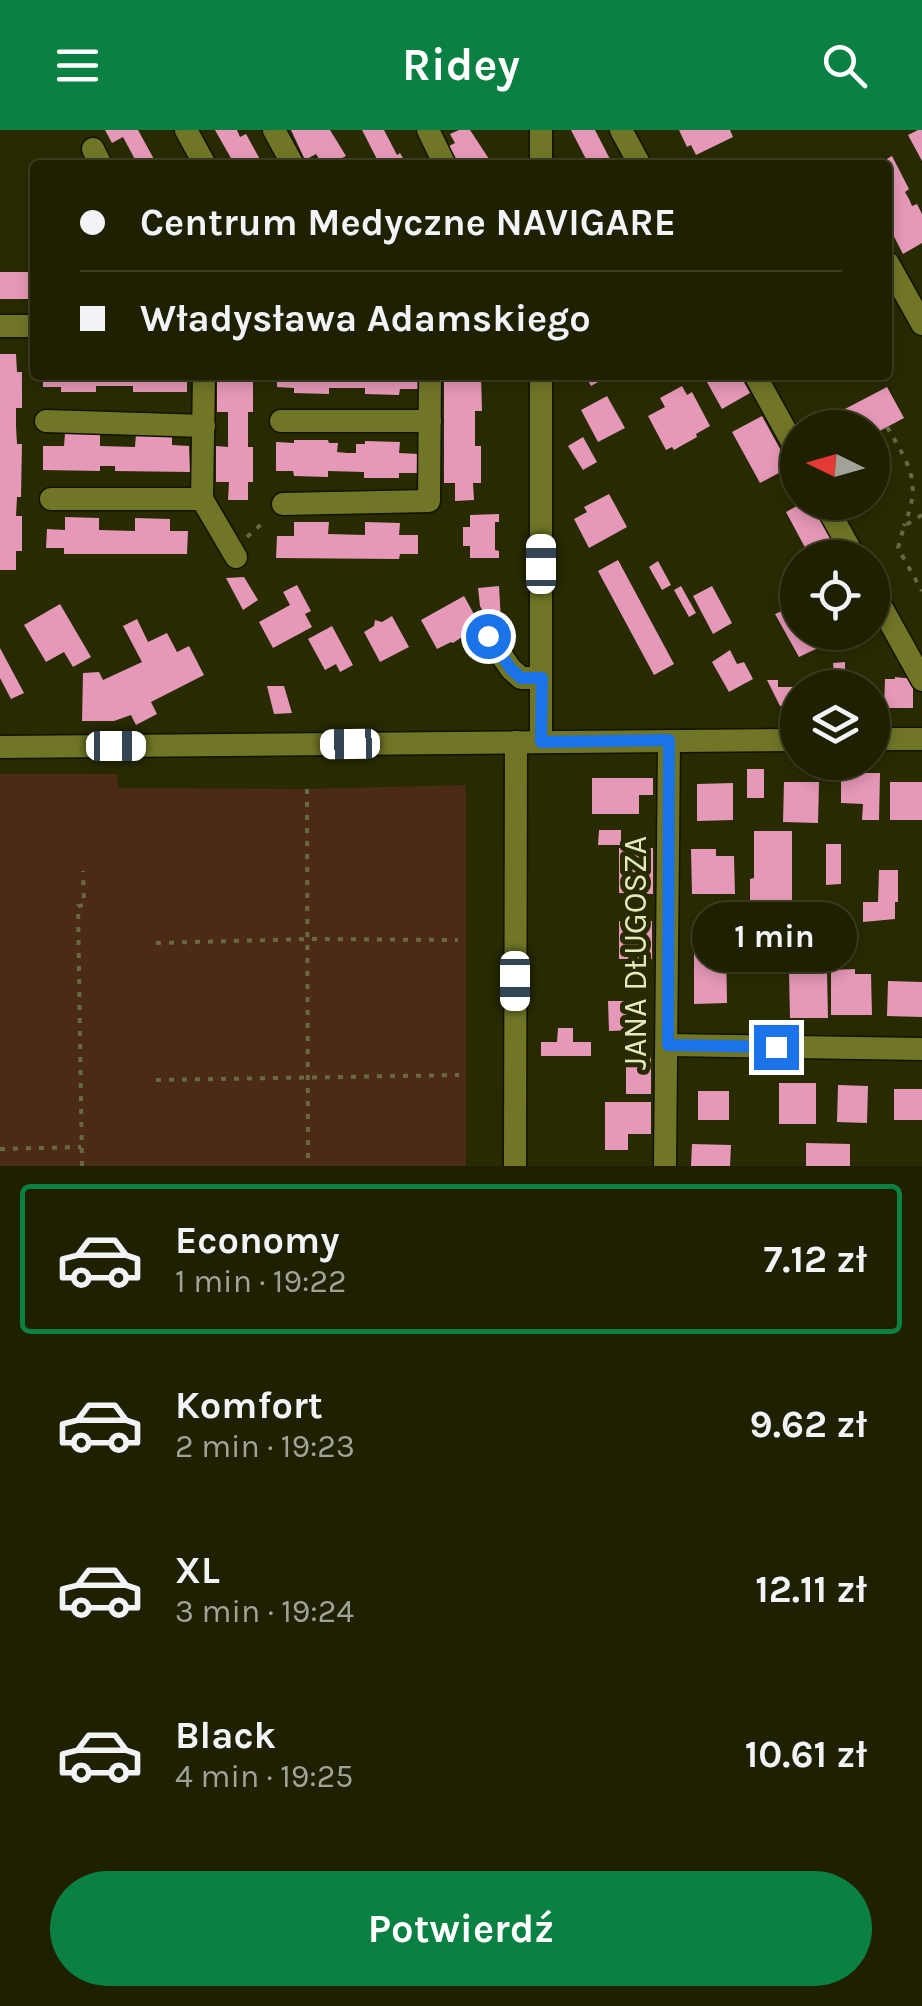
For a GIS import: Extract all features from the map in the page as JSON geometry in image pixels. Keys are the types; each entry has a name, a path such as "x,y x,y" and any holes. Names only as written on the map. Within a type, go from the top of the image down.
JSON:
{"street":[{"path":"186,130 202,160"},
{"path":"274,130 290,160"},
{"path":"428,130 443,160"},
{"path":"541,130 541,160"},
{"path":"620,130 637,160"},
{"path":"892,270 922,324"},
{"path":"0,326 30,326"},
{"path":"204,380 202,500 234,554"},
{"path":"282,504 429,502 430,380"},
{"path":"541,380 541,742"},
{"path":"758,380 780,420"},
{"path":"46,421 204,426"},
{"path":"281,421 430,421"},
{"path":"51,498 202,500"},
{"path":"890,622 922,680"},
{"path":"488,636 521,678 542,678"},
{"path":"890,739 922,739"},
{"name":"JANA DŁUGOSZA","path":"665,1166 669,740"},
{"path":"0,747 780,740"},
{"path":"515,1166 516,742"},
{"path":"668,1045 922,1049"}],"path":[{"path":"890,432 917,478 918,501 904,526 898,548 922,591"},
{"path":"890,444 895,441"},
{"path":"234,554 282,504"},
{"path":"904,526 922,515"},
{"path":"307,789 308,1166"},
{"path":"82,1166 78,906 84,905 83,871"},
{"path":"156,943 458,940"},
{"path":"156,1080 460,1075"},
{"path":"0,1149 81,1147"}],"shaded area":[{"path":"0,774 117,774 118,788 466,785 466,1166 0,1166"}],"building":[{"path":"105,130 138,130 154,160 135,160 123,137 112,143"},
{"path":"215,130 237,130 240,137 246,134 260,160 232,160"},
{"path":"291,130 330,130 346,156 341,160 320,160 316,154 305,160"},
{"path":"362,130 384,130 397,155 400,153 404,160 377,160"},
{"path":"470,130 490,160 454,160 447,147 455,143 450,134"},
{"path":"571,130 595,130 610,160 586,160"},
{"path":"679,130 730,130 733,137 696,155"},
{"path":"922,130 922,161 908,135"},
{"path":"892,156 909,189 905,192 912,206 917,204 922,214 922,243 903,254 892,233 892,160 885,160"},
{"path":"0,272 30,272 30,299 0,299"},
{"path":"0,354 16,354 17,372 22,372 22,408 16,408 17,444 22,444 21,497 17,497 16,516 22,516 22,551 16,551 16,570 0,570"},
{"path":"43,380 187,380 187,392 133,392 133,386 96,386 96,392 61,392 61,387 43,387"},
{"path":"217,380 253,380 248,447 253,447 253,482 248,482 248,500 228,500 229,482 216,482 216,446 228,447 228,412 217,412"},
{"path":"277,380 418,380 418,389 400,389 399,395 365,394 365,388 329,388 329,394 294,393 294,388 277,387"},
{"path":"444,380 481,380 482,411 475,411 475,446 481,446 481,483 473,483 474,500 455,501 455,483 444,483"},
{"path":"706,380 743,380 750,393 722,409"},
{"path":"682,386 687,395 692,392 710,426 674,450 666,450 648,416 665,407 660,398"},
{"path":"887,387 904,418 890,425 890,410 843,410"},
{"path":"607,396 625,428 598,442 581,410"},
{"path":"762,416 780,449 780,472 760,483 732,432"},
{"path":"65,434 100,434 100,446 135,447 136,434 172,435 172,445 189,446 190,472 115,471 115,466 100,466 100,471 43,470 43,446 64,446"},
{"path":"583,437 597,462 583,470 568,446"},
{"path":"328,440 338,443 337,452 347,453 356,453 356,444 365,441 400,442 399,453 418,454 417,473 399,473 399,478 364,478 364,472 328,471 328,477 276,471 276,442"},
{"path":"609,494 627,527 589,548 574,519 587,512 584,507"},
{"path":"499,514 499,522 495,522 495,550 499,551 499,558 470,558 470,546 463,546 463,527 470,527 470,515"},
{"path":"65,517 99,518 99,530 135,531 135,518 170,519 170,531 188,531 187,554 64,554 64,548 46,548 47,529 65,530"},
{"path":"790,520 822,520 832,540 801,540"},
{"path":"294,522 329,522 328,534 365,535 365,522 400,523 399,535 418,535 418,554 400,554 399,559 276,558 277,536 294,536"},
{"path":"618,560 674,664 654,675 598,571"},
{"path":"658,561 671,585 662,590 649,567"},
{"path":"244,577 258,600 243,610 226,578"},
{"path":"297,585 311,611 305,614 312,627 273,648 259,622 290,605 283,592"},
{"path":"499,586 501,621 489,623 480,606 478,588"},
{"path":"681,586 696,613 689,617 674,590"},
{"path":"712,586 732,623 713,634 693,596"},
{"path":"464,596 480,625 437,649 421,620"},
{"path":"60,604 91,657 73,667 64,652 46,662 24,625"},
{"path":"392,616 409,647 380,662 364,632 374,626 375,620 382,622"},
{"path":"137,619 148,642 167,633 177,652 189,646 204,675 151,702 157,714 136,725 131,715 114,721 82,721 83,673 99,672 103,680 142,662 123,626"},
{"path":"332,626 353,665 340,672 336,664 325,670 308,639"},
{"path":"0,648 24,693 11,699 0,678"},
{"path":"730,650 737,664 744,662 753,679 729,692 712,662"},
{"path":"795,650 814,650 799,657"},
{"path":"845,662 845,670 834,670 833,663"},
{"path":"890,679 913,679 913,708 890,708"},
{"path":"767,680 778,680 780,706"},
{"path":"267,686 284,686 292,713 274,714"},
{"path":"747,769 764,769 764,798 747,798"},
{"path":"592,778 653,778 653,795 639,795 639,814 592,814"},
{"path":"841,780 880,780 879,820 862,820 863,804 841,803"},
{"path":"784,782 819,782 818,823 783,822"},
{"path":"890,782 922,782 922,820 890,820"},
{"path":"733,783 733,820 697,821 697,784"},
{"path":"599,830 621,830 621,845 598,845"},
{"path":"754,831 792,831 792,902 750,902"},
{"path":"826,844 841,844 841,884 826,885"},
{"path":"619,848 653,848 653,894 619,893"},
{"path":"691,849 716,849 716,856 734,856 735,894 692,894"},
{"path":"879,870 898,870 895,919 863,922 863,902 878,902"},
{"path":"619,921 652,921 652,959 619,959"},
{"path":"694,947 726,947 727,1003 694,1004"},
{"path":"855,969 855,974 871,974 872,1015 831,1015 831,970"},
{"path":"827,971 828,1018 790,1018 789,972"},
{"path":"888,981 922,982 922,1017 887,1016"},
{"path":"608,1001 637,1001 638,1030 609,1031"},
{"path":"558,1028 573,1028 573,1042 591,1042 591,1056 541,1056 541,1042 557,1042"},
{"path":"626,1055 651,1055 651,1094 626,1094"},
{"path":"779,1083 816,1083 816,1124 779,1124"},
{"path":"838,1085 868,1086 867,1123 837,1122"},
{"path":"894,1089 922,1089 922,1120 894,1120"},
{"path":"698,1091 729,1091 729,1120 698,1120"},
{"path":"605,1102 651,1102 651,1134 628,1134 628,1150 605,1150"},
{"path":"806,1143 850,1144 850,1166 806,1166"},
{"path":"692,1144 731,1145 730,1166 691,1166"}],"route":[{"path":"488,636 521,678 542,678 541,742 669,740 668,1045 776,1047"}]}
